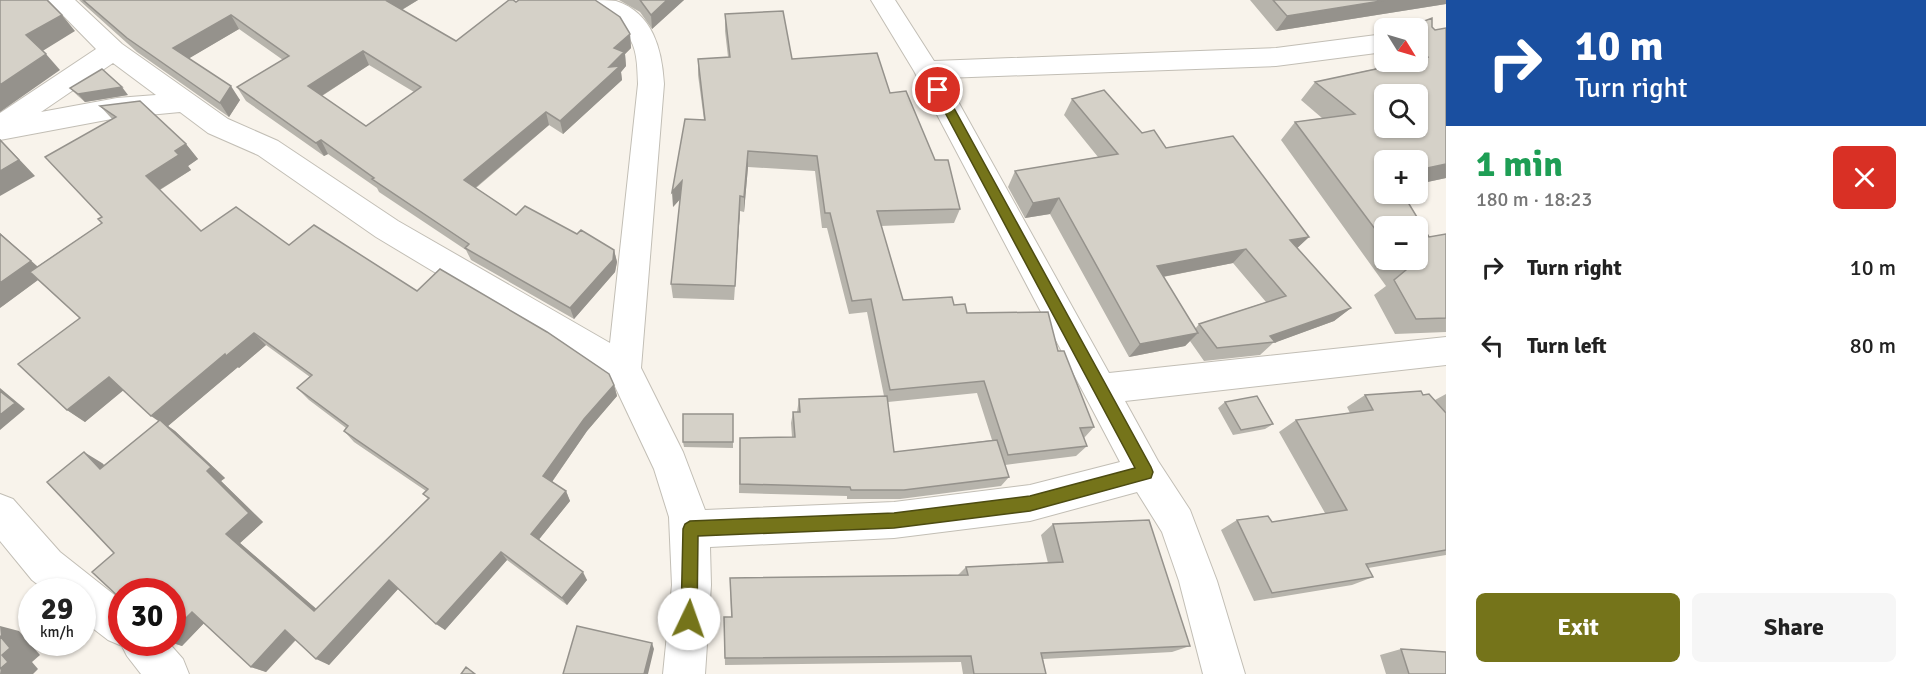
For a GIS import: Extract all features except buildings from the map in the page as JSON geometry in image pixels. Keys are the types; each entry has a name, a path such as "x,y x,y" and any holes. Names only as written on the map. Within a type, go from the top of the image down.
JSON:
{"street":[{"path":"60,0 112,50 218,126 268,148 387,229 624,368"},
{"path":"596,0 636,24 645,38 651,57 651,84 624,368 682,497 690,529 690,601 684,674"},
{"path":"883,0 927,70 1145,472 1177,523 1198,581 1224,674"},
{"path":"927,70 1276,57 1374,44"},
{"path":"0,128 112,50"},
{"path":"0,128 117,108 184,102"},
{"path":"1100,389 1446,351"},
{"path":"690,529 894,520 939,515 1030,503 1145,472"},
{"path":"0,512 46,566 61,578"},
{"path":"96,606 108,615"},
{"path":"153,656 168,674"}],"route":[{"path":"689,619 690,529 894,520 939,515 1030,503 1145,472 938,90"}]}
